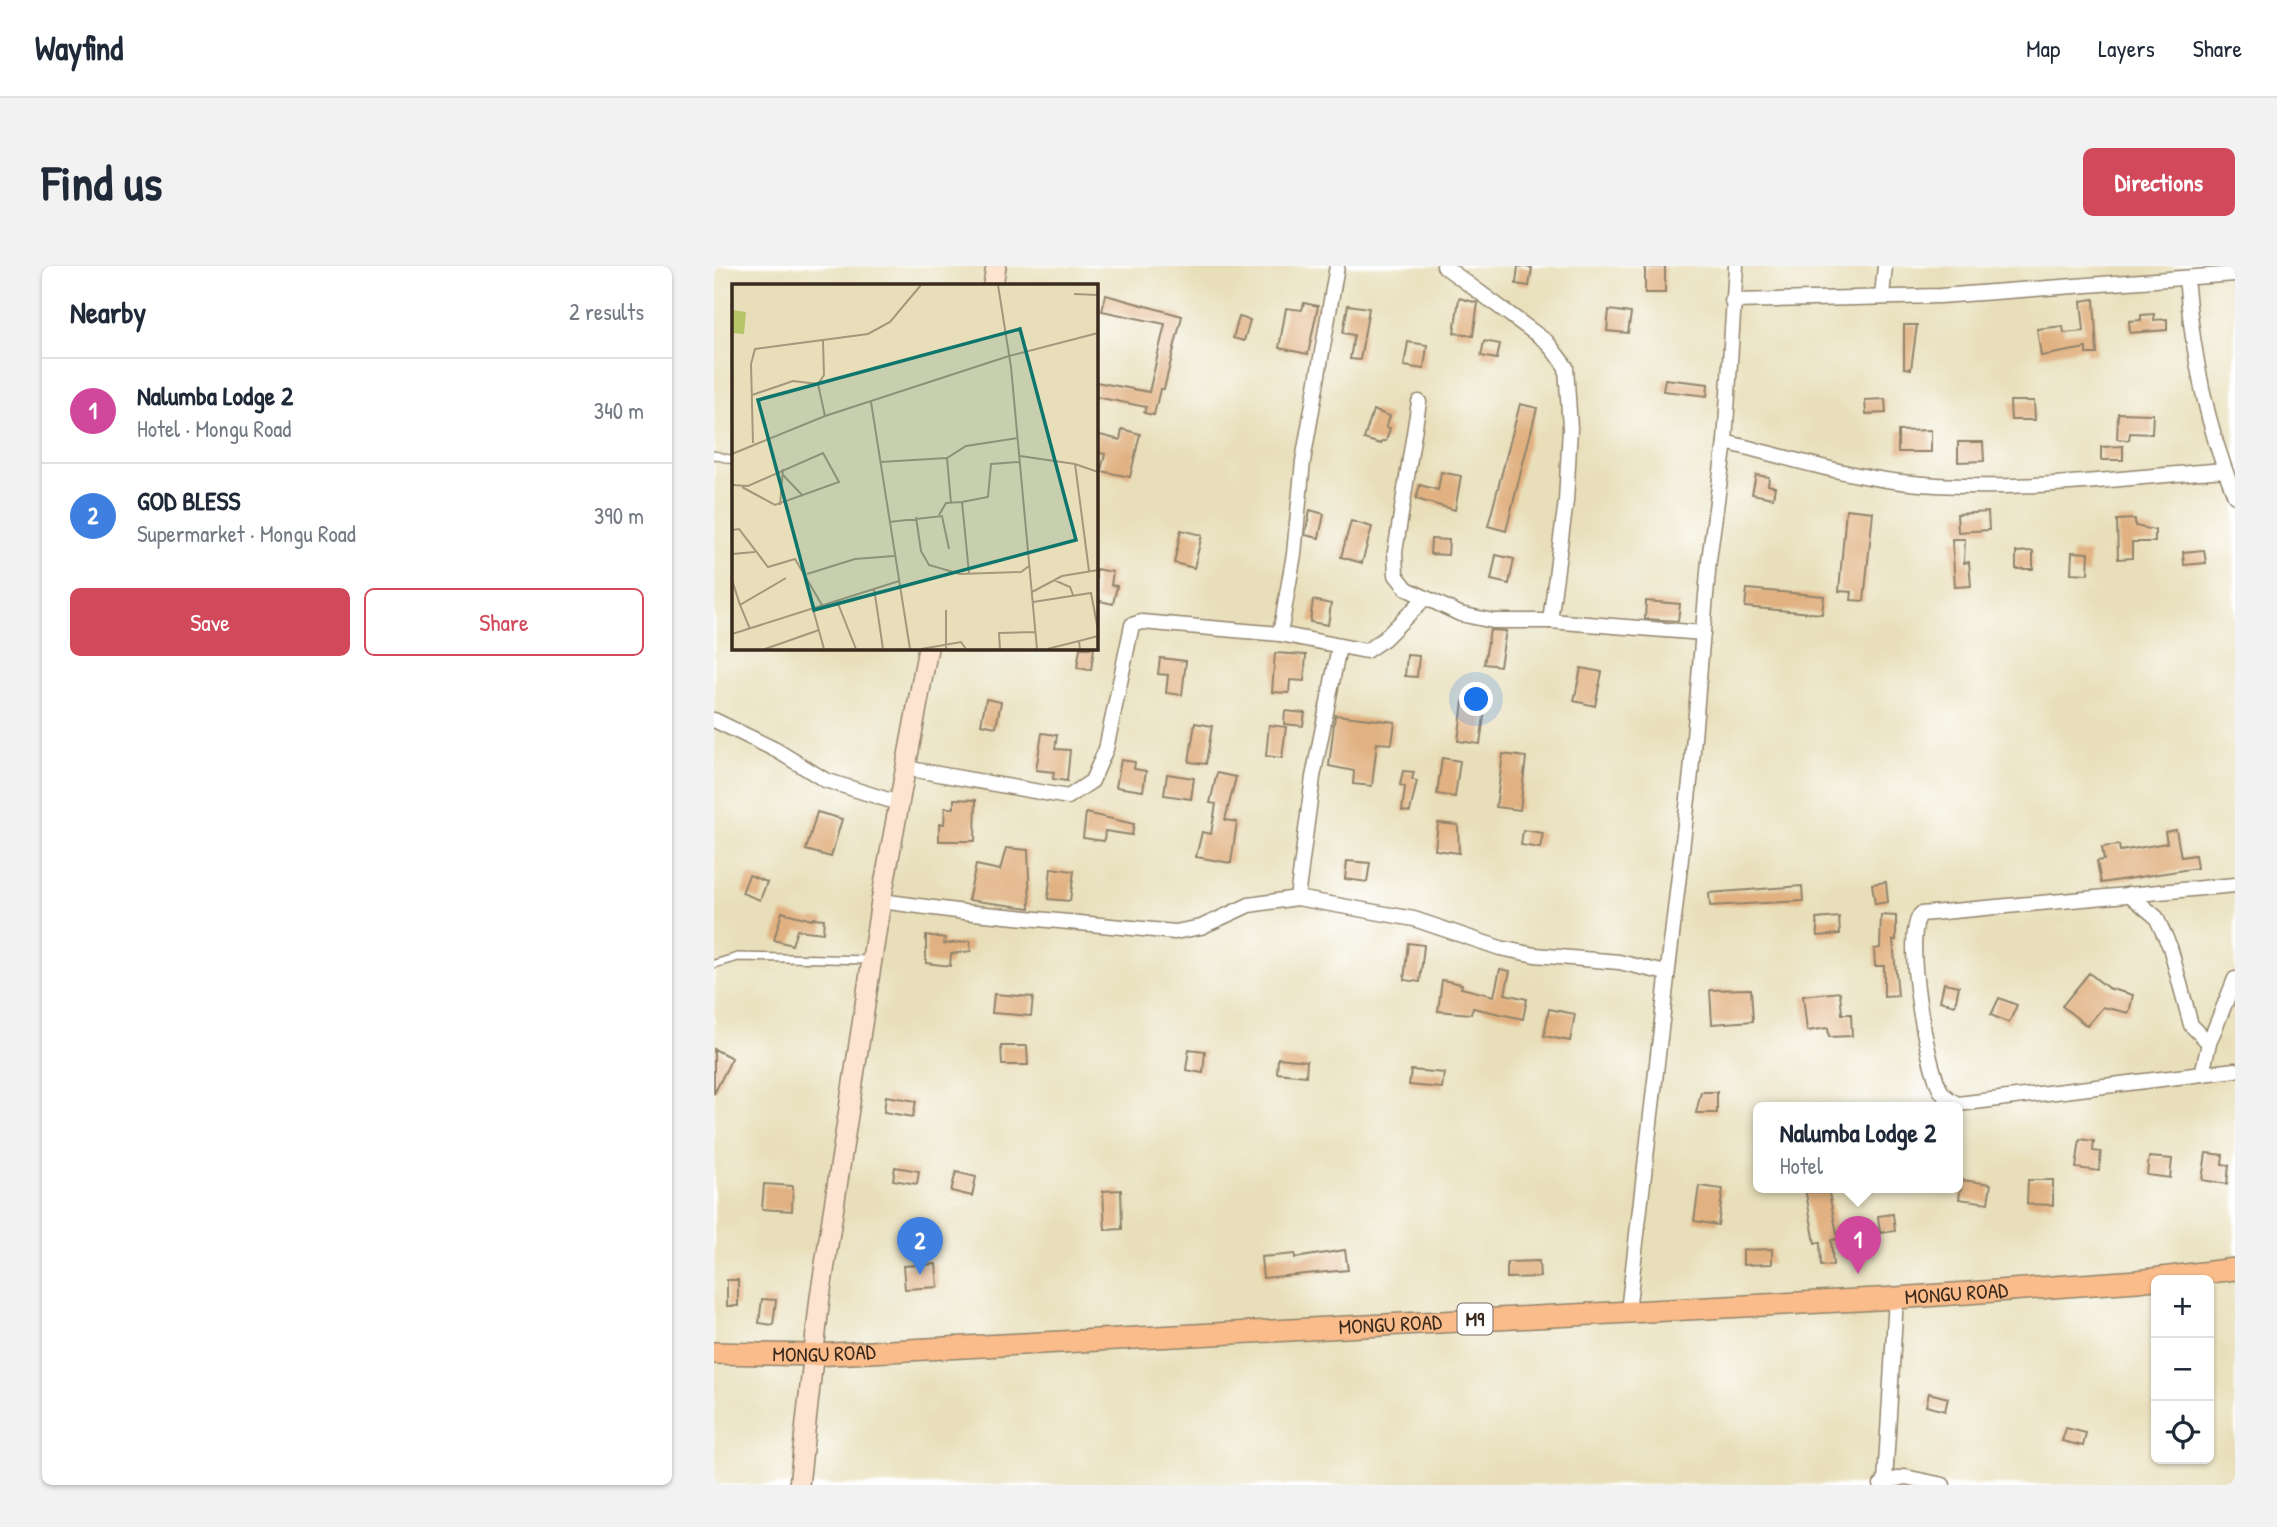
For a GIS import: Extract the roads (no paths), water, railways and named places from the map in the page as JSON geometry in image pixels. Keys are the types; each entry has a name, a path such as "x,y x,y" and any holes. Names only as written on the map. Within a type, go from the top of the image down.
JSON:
{"main road":[{"path":"993,284 996,266"},
{"path":"799,1485 814,1355 881,901 928,649"},
{"name":"MONGU ROAD","path":"714,1353 814,1355 1896,1298 2137,1281 2235,1269"}],"street":[{"path":"1280,634 1294,554 1303,461 1337,266"},
{"path":"1444,266 1547,342 1566,367 1570,428 1566,501 1549,621"},
{"path":"1628,1311 1691,773 1724,442 1736,266"},
{"path":"1882,296 1885,266"},
{"path":"2100,266 2102,282"},
{"path":"1732,301 1954,295 2235,274"},
{"path":"2186,278 2195,366 2208,423 2235,496"},
{"path":"1419,402 1395,552 1396,575 1407,589 1460,614 1493,621 1549,621 1703,633"},
{"path":"1724,442 1899,482 1942,485 2032,483 2225,470"},
{"path":"905,768 1068,797 1092,780 1103,757 1132,625 1142,622 1280,634 1339,648 1366,651 1374,648 1424,599"},
{"path":"1297,898 1313,776 1339,648"},
{"path":"714,720 776,750 825,780 898,803"},
{"path":"1956,1102 1942,1092 1934,1074 1925,1036 1916,972 1915,929 1921,914 2235,885"},
{"path":"2129,894 2156,917 2170,947 2191,1025 2209,1043"},
{"path":"881,901 964,912 1175,932 1201,927 1249,905 1297,898 1414,919 1500,948 1535,955 1619,962 1666,973"},
{"path":"2202,1074 2209,1043 2235,979"},
{"path":"1963,1104 2104,1084 2235,1070"},
{"path":"1896,1298 1883,1484 1905,1477 1943,1485"}],"lane":[{"path":"714,455 732,460"},
{"path":"714,964 738,957 873,960"}],"place":[{"name":"Nalumba Lodge 2","path":"1858,1274"},
{"name":"GOD BLESS","path":"920,1275"}]}
